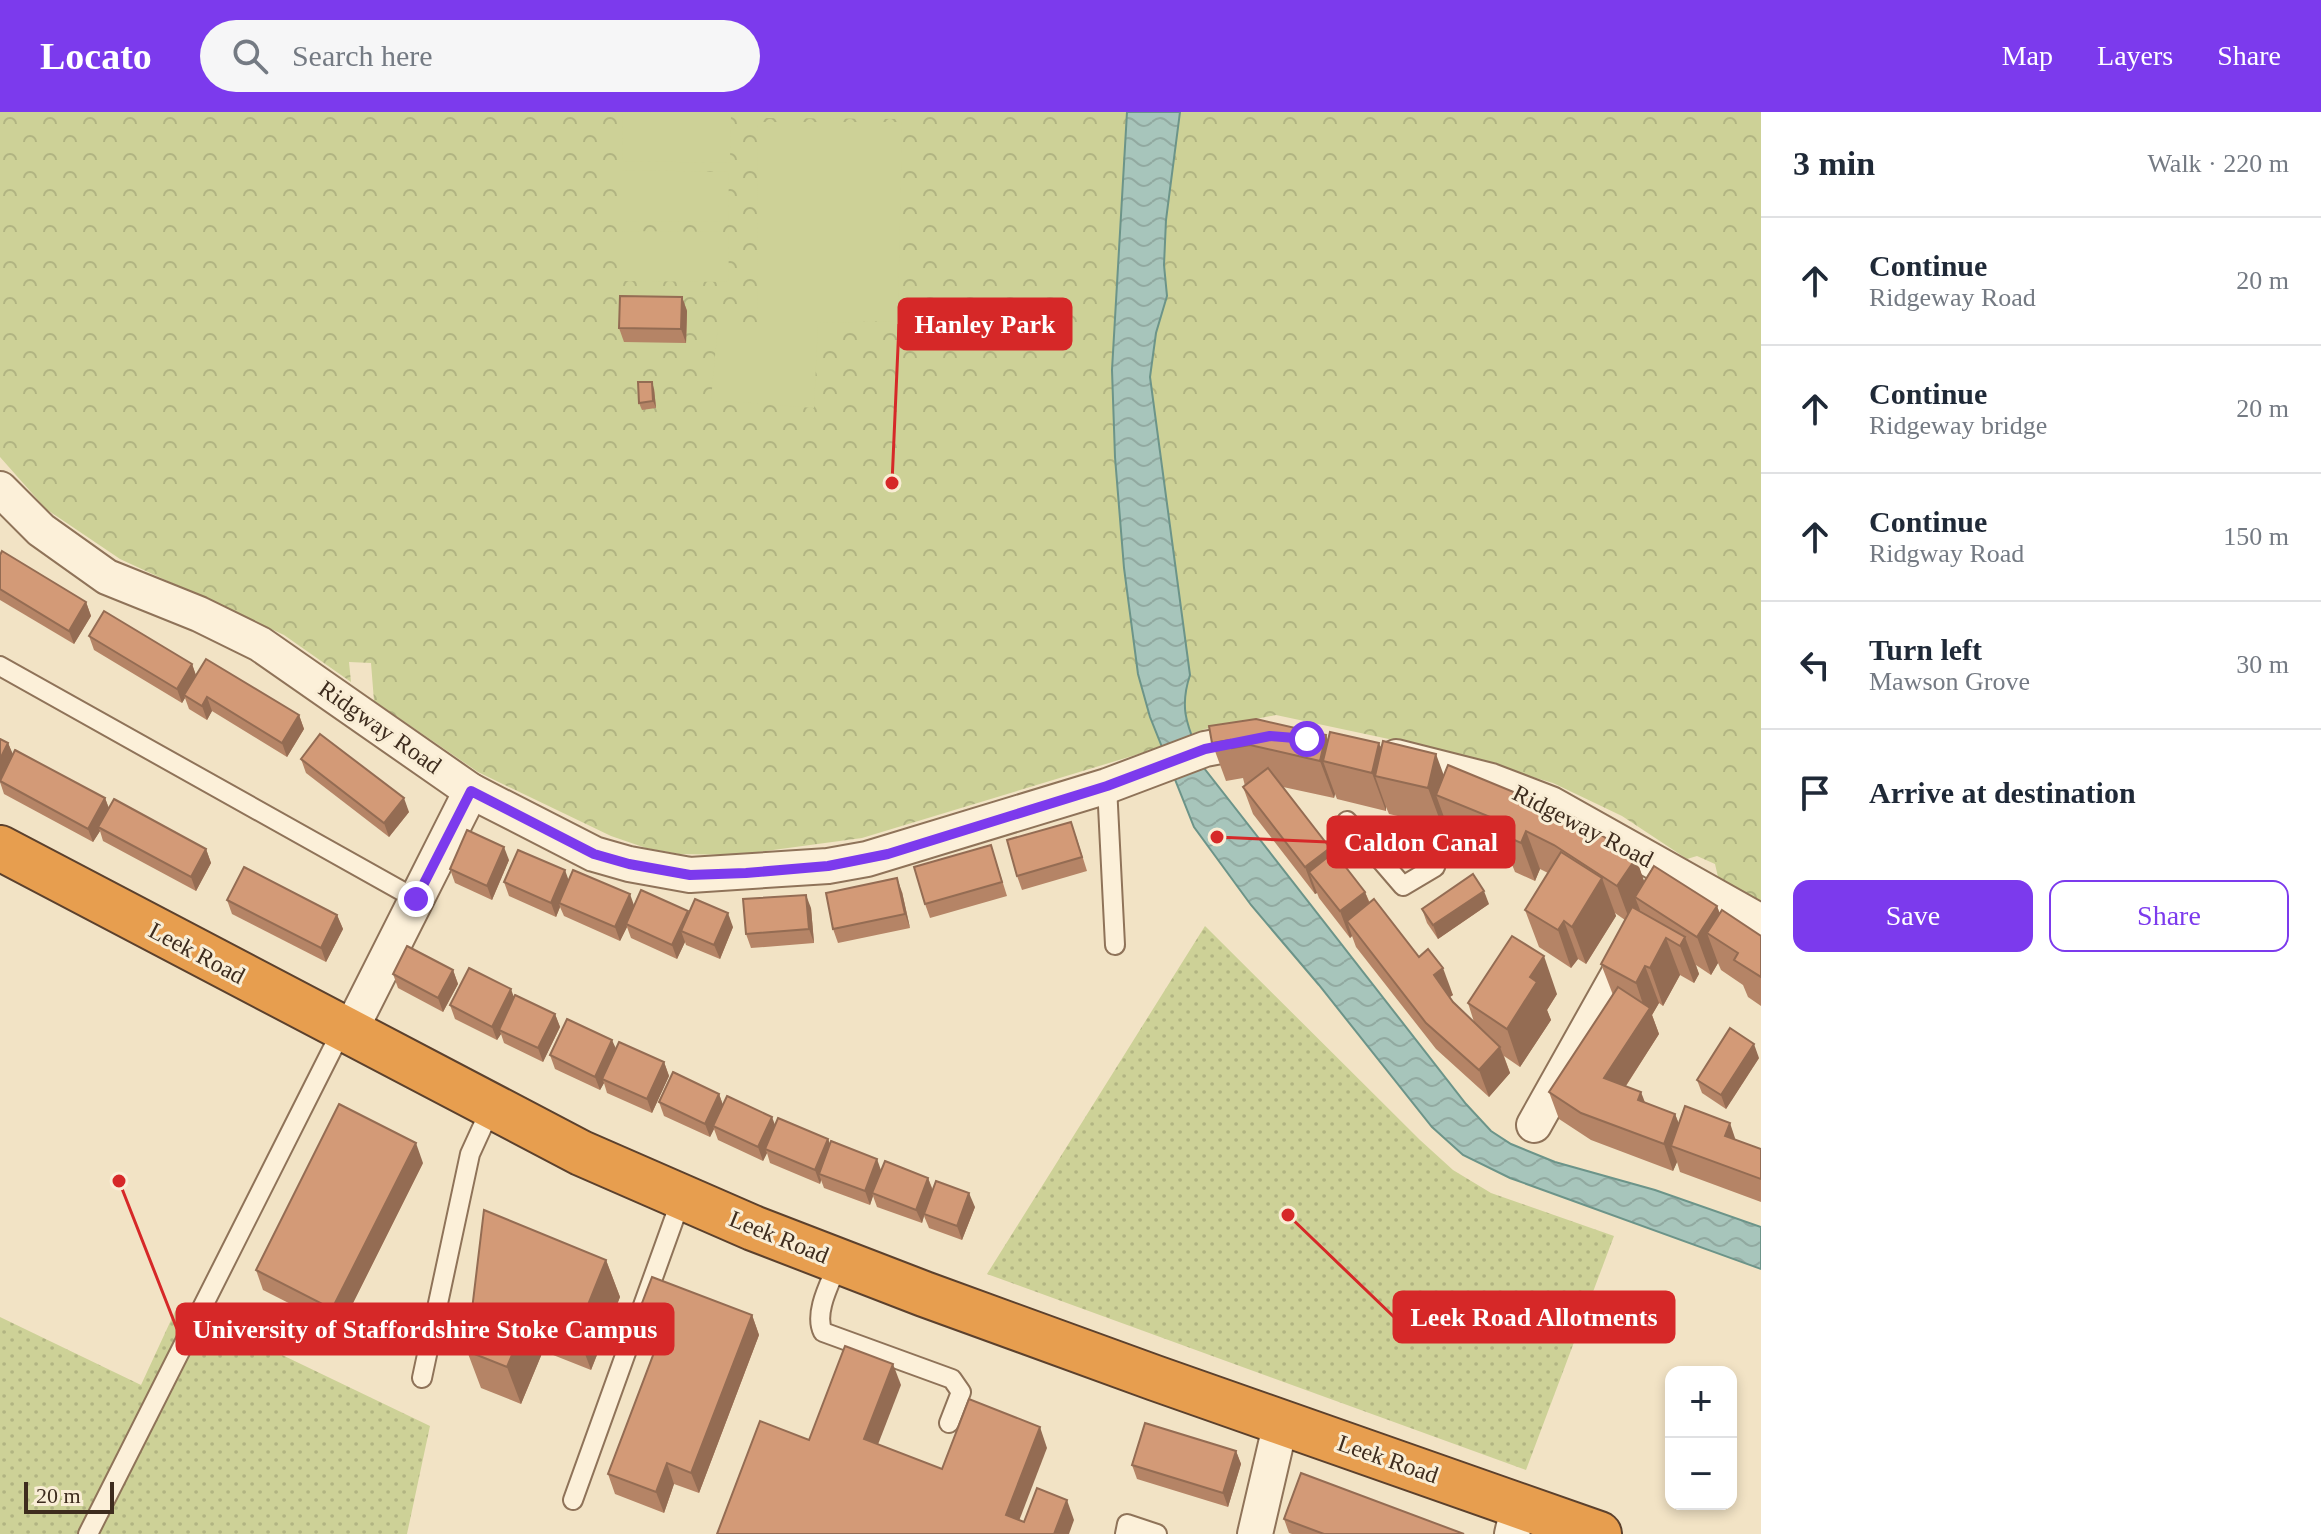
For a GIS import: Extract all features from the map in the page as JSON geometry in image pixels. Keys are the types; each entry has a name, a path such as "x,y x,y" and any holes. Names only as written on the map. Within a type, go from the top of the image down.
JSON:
{"highway":[{"name":"Leek Road","path":"0,848 491,1108 581,1153 682,1197 839,1261 1281,1422 1516,1519 1599,1534"}],"street":[{"name":"Ridgway Road","path":"0,489 41,530 107,577 199,614 260,644 471,791 594,854 629,864 690,875 828,866 867,859 1112,784 1205,749 1270,736 1295,738"},
{"name":"Ridgeway Road","path":"1370,752 1491,781 1551,804 1659,901 1761,922"},
{"path":"349,1033 471,791"},
{"path":"1534,1125 1659,901"},
{"path":"1255,1534 1281,1422"}],"lane":[{"path":"0,666 416,899"},
{"path":"1347,821 1403,886 1435,867 1463,773"},
{"path":"1112,784 1115,945"},
{"path":"88,1534 339,1036 349,1033"},
{"path":"422,1378 470,1154 491,1108"},
{"path":"573,1500 682,1197"},
{"path":"839,1261 820,1313 819,1325 823,1332 952,1379 961,1392 949,1423"},
{"path":"1125,1534 1127,1524 1157,1534"}],"green space":[{"path":"0,112 1761,112 1761,902 1718,877 1715,864 1697,856 1687,859 1622,816 1553,783 1445,751 1276,715 1205,729 1142,753 862,838 736,855 679,854 646,848 611,836 478,772 374,701 371,663 349,662 351,682 284,635 120,559 46,509 0,457"},
{"path":"623,112 731,113 730,163 622,161"},
{"path":"757,112 902,112 902,119 757,118"},
{"path":"758,122 902,122 898,321 818,323 814,408 711,400 718,324 757,324"},
{"path":"622,170 729,172 728,222 622,221"},
{"path":"620,231 728,232 729,282 620,281"},
{"path":"1205,926 1453,1170 1491,1193 1614,1236 1526,1470 987,1274"},
{"path":"178,1305 430,1426 407,1534 0,1534 0,1317 141,1385"}],"water":[{"path":"1127,112 1180,112 1166,220 1164,265 1167,296 1156,333 1150,377 1190,675 1185,712 1204,768 1466,1104 1491,1131 1511,1144 1555,1162 1655,1190 1761,1227 1761,1269 1510,1178 1463,1155 1432,1127 1251,905 1194,827 1150,717 1138,674 1124,568 1112,370"}],"building":[{"path":"620,296 682,297 681,329 619,328"},
{"path":"638,382 652,382 653,401 639,403"},
{"path":"2,551 86,602 69,631 0,589"},
{"path":"104,611 192,664 177,689 89,636"},
{"path":"206,659 299,715 282,743 207,697 202,706 184,695"},
{"path":"1256,719 1326,735 1320,761 1250,745 1232,748 1230,740 1212,743 1209,726"},
{"path":"1330,732 1379,743 1372,773 1323,761"},
{"path":"320,734 404,798 384,823 301,759"},
{"path":"0,739 8,743 0,759"},
{"path":"1383,741 1436,754 1428,788 1375,776"},
{"path":"15,750 105,798 88,829 0,781"},
{"path":"1448,765 1572,816 1636,858 1617,886 1554,845 1526,831 1521,843 1501,834 1505,823 1436,795"},
{"path":"1268,768 1330,848 1305,867 1243,787"},
{"path":"114,799 206,849 191,877 98,827"},
{"path":"1071,822 1082,857 1017,876 1007,840"},
{"path":"467,830 504,847 487,886 450,869"},
{"path":"991,845 1002,882 925,904 914,867"},
{"path":"518,850 565,870 551,903 504,882"},
{"path":"1334,852 1365,892 1340,911 1309,872"},
{"path":"1561,852 1602,878 1572,927 1564,921 1558,930 1525,910"},
{"path":"1654,866 1717,906 1697,937 1635,897"},
{"path":"244,867 337,915 321,948 227,900"},
{"path":"573,870 630,894 615,927 559,903"},
{"path":"1473,874 1484,891 1433,925 1422,909"},
{"path":"897,878 905,914 833,929 826,893"},
{"path":"641,890 688,911 672,945 626,924"},
{"path":"806,895 809,929 746,934 743,899"},
{"path":"695,899 728,913 714,945 681,931"},
{"path":"1374,899 1419,957 1428,949 1443,968 1434,975 1453,1002 1500,1047 1479,1070 1426,1023 1347,921"},
{"path":"1632,907 1685,937 1680,946 1666,938 1650,968 1645,966 1636,983 1601,964"},
{"path":"1722,910 1761,936 1761,977 1734,960 1738,953 1707,933"},
{"path":"1512,936 1544,956 1530,977 1537,982 1507,1029 1468,1003"},
{"path":"407,946 453,970 438,998 393,974"},
{"path":"469,968 511,989 492,1027 450,1005"},
{"path":"1618,987 1650,1008 1604,1078 1641,1092 1638,1100 1675,1114 1664,1144 1581,1113 1549,1092"},
{"path":"515,995 555,1014 538,1048 499,1030"},
{"path":"567,1019 612,1040 595,1077 550,1055"},
{"path":"1730,1028 1754,1044 1721,1095 1697,1080"},
{"path":"619,1042 664,1062 647,1099 602,1079"},
{"path":"673,1072 719,1094 705,1124 659,1102"},
{"path":"727,1096 772,1117 758,1147 713,1126"},
{"path":"339,1104 416,1143 332,1309 256,1270"},
{"path":"1685,1106 1730,1123 1725,1136 1761,1149 1761,1179 1671,1146"},
{"path":"778,1118 828,1139 815,1170 765,1149"},
{"path":"831,1141 877,1159 865,1191 819,1174"},
{"path":"885,1161 928,1178 916,1210 872,1193"},
{"path":"936,1181 969,1193 957,1226 924,1214"},
{"path":"484,1210 606,1260 577,1332 529,1313 507,1367 467,1351"},
{"path":"652,1277 752,1315 691,1473 667,1463 656,1492 608,1474 666,1321 639,1311"},
{"path":"845,1346 893,1364 864,1439 942,1469 969,1399 1040,1427 1006,1515 1024,1522 1037,1488 1067,1500 1054,1534 717,1534 760,1421 809,1440"},
{"path":"1145,1423 1236,1451 1223,1493 1132,1465"},
{"path":"1301,1473 1464,1534 1324,1534 1284,1519"}],"place":[{"name":"Hanley Park","path":"892,483"},
{"name":"Caldon Canal","path":"1217,837"},
{"name":"University of Staffordshire Stoke Campus","path":"119,1181"},
{"name":"Leek Road Allotments","path":"1288,1215"}],"route":[{"path":"416,899 471,791 594,854 690,875 746,873 828,866 888,854 1107,786 1205,749 1270,736 1307,739"}]}
